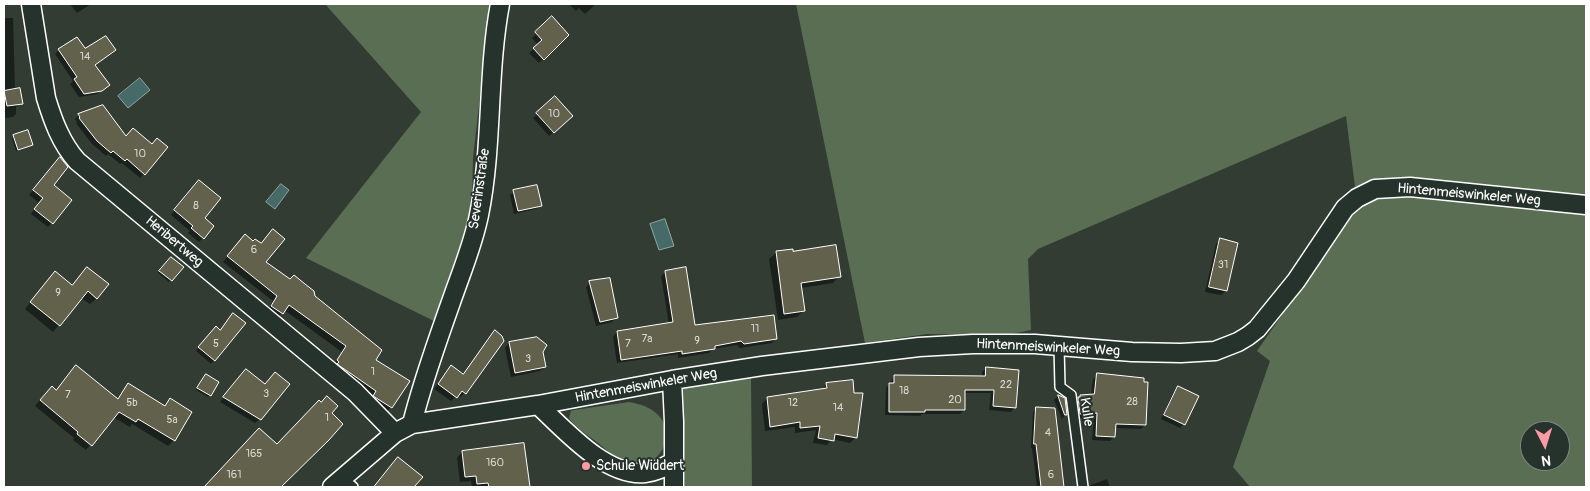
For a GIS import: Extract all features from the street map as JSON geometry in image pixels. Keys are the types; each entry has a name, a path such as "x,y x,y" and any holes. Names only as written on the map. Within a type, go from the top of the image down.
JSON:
{"street":[{"name":"Heribertweg","path":"31,4 50,113 62,141 77,162 354,392 395,433"},
{"name":"Severinstraße","path":"412,424 478,218 485,168 500,4"},
{"name":"Hintenmeiswinkeler Weg","path":"343,484 395,433 412,424 538,405 672,380 762,366 919,347 973,344 1035,344 1132,352 1203,352 1221,349 1238,342 1256,329 1296,282 1345,208 1357,198 1375,189 1410,188 1586,205"},
{"path":"672,380 674,487"},
{"path":"538,405 591,453 616,469 632,473 646,473 660,469 673,462"}],"lane":[{"name":"Kulle","path":"1059,346 1060,387 1071,395 1083,487"}],"green space":[{"path":"325,4 489,4 473,158 472,206 436,322 306,258 421,112"},
{"path":"796,4 1586,4 1586,196 1410,182 1355,187 1346,116 1038,249 1028,259 1031,330 1007,335 927,334 865,343"},
{"path":"1395,194 1586,214 1586,487 1250,487 1233,467 1270,361 1257,351 1359,204 1372,197"},
{"path":"751,377 752,487 685,487 683,383"},
{"path":"629,402 649,408 661,418 666,430 665,442 660,454 650,462 638,465 616,459 569,418 571,411 574,410"}],"water":[{"path":"140,78 150,90 128,108 118,96"},
{"path":"281,184 289,190 275,209 266,202"},
{"path":"665,219 674,246 659,250 650,224"}],"building":[{"path":"552,16 569,35 544,60 533,48 542,40 535,32"},
{"path":"106,36 116,50 95,65 110,85 102,91 84,94 74,79 77,77 58,49 77,37 85,48"},
{"path":"20,88 23,104 7,106 4,91"},
{"path":"555,96 573,116 554,133 536,113"},
{"path":"103,105 126,136 133,128 152,144 157,138 168,147 145,175 127,159 125,161 113,151 111,153 97,141 79,118 78,114"},
{"path":"28,130 33,145 18,150 13,135"},
{"path":"60,157 68,167 54,185 72,200 53,224 34,209 43,198 33,190"},
{"path":"199,180 221,198 205,218 214,226 204,239 191,228 193,226 174,210"},
{"path":"537,185 542,206 518,211 513,190"},
{"path":"273,229 285,239 266,262 290,279 294,275 314,291 315,296 382,350 376,360 410,381 392,408 373,396 376,391 337,364 339,362 337,360 346,346 289,305 283,314 271,306 277,296 227,256 245,234 253,241 255,239 261,243"},
{"path":"1220,238 1238,243 1227,291 1209,287"},
{"path":"836,245 841,277 801,283 805,311 784,314 776,251 793,249 793,251"},
{"path":"171,257 184,267 172,281 159,271"},
{"path":"87,267 109,284 97,299 88,291 60,326 30,302 55,271 72,285"},
{"path":"686,267 695,325 774,315 777,339 744,344 741,341 715,346 715,349 682,354 682,351 621,360 617,331 673,322 665,271"},
{"path":"610,278 618,318 600,322 589,281"},
{"path":"233,313 246,323 215,361 198,347 216,326 220,330"},
{"path":"495,330 502,336 504,341 466,394 462,391 457,398 438,384 451,365 463,374"},
{"path":"537,337 547,345 543,352 546,367 515,373 509,342"},
{"path":"76,365 118,399 128,383 165,406 170,398 192,412 175,441 138,419 136,422 119,412 92,446 40,400 52,386 56,390"},
{"path":"986,367 1019,370 1016,408 993,406 994,390 965,390 965,410 889,412 889,383 894,383 894,375 985,376"},
{"path":"246,369 265,384 275,372 290,384 261,420 223,397"},
{"path":"1097,373 1144,378 1144,382 1148,382 1146,425 1116,424 1115,437 1096,436 1097,413 1080,414 1078,397 1080,395 1094,394"},
{"path":"206,374 219,382 211,396 197,388"},
{"path":"853,380 854,393 863,393 857,438 835,434 834,441 818,438 820,426 800,428 800,422 770,427 767,397 827,388 826,383"},
{"path":"1178,386 1199,396 1185,425 1164,415"},
{"path":"1058,395 1065,398 1067,415 1065,415"},
{"path":"327,396 338,406 332,413 343,424 281,487 204,487 259,428 277,444 319,400 321,402"},
{"path":"1036,407 1055,408 1064,487 1041,487 1036,444 1034,444"},
{"path":"524,443 530,487 489,487 488,483 477,484 476,476 465,477 462,451"},
{"path":"398,457 423,477 414,487 374,487"}],"place":[{"name":"Schule Widdert","path":"586,466"}]}
